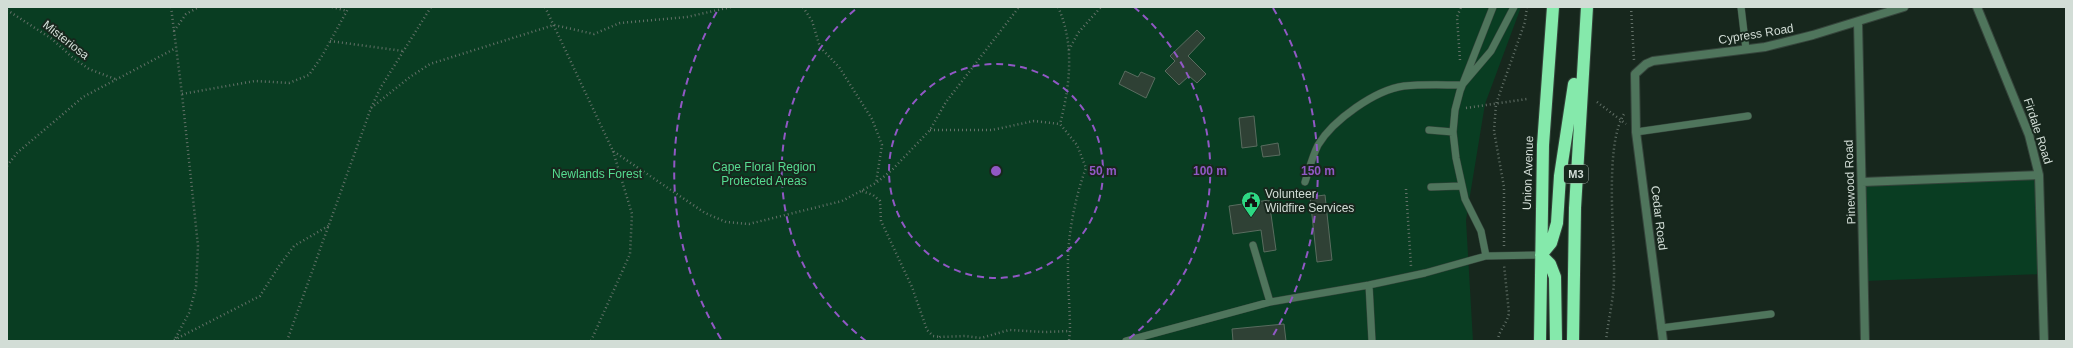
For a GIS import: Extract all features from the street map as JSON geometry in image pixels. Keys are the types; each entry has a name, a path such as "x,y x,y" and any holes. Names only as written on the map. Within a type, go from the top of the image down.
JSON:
{"highway":[{"name":"Union Avenue","path":"1540,341 1543,145 1553,7"},
{"name":"M3","path":"1573,341 1575,208 1583,46 1587,7"},
{"path":"1556,341 1555,277 1550,264 1541,255 1551,243 1555,233 1560,176 1575,76 1583,46"}],"street":[{"name":"Cypress Road","path":"1635,74 1646,64 1653,61 1765,47 1813,36 1904,7"},
{"name":"Firdale Road","path":"1977,7 2029,135 2039,174 2044,341"},
{"name":"Pinewood Road","path":"1858,22 1865,341"},
{"path":"1635,74 1635,97"},
{"name":"Cedar Road","path":"1635,97 1636,132 1663,341"},
{"path":"1862,182 2039,174"}],"lane":[{"path":"1486,256 1481,231 1471,213 1462,186 1453,132 1454,110 1462,85 1493,7"},
{"path":"1304,182 1319,144 1333,127 1356,108 1390,90 1404,86 1462,85 1491,52 1514,7"},
{"path":"1741,7 1746,49"},
{"path":"1636,132 1748,116"},
{"path":"1429,130 1453,132"},
{"path":"1431,187 1462,186"},
{"path":"1253,245 1270,302"},
{"path":"1126,341 1270,302 1369,285 1411,276 1486,256 1541,255"},
{"path":"1369,285 1372,341"},
{"path":"1661,328 1772,314"}],"path":[{"path":"170,7 182,94 198,246 196,288 189,313 174,340"},
{"path":"174,31 186,14 199,7"},
{"path":"332,7 347,11"},
{"path":"182,94 255,81 289,83 309,75 349,7"},
{"path":"287,341 371,108 381,87 431,7"},
{"path":"545,7 613,151 632,214 630,254 591,341"},
{"path":"371,108 410,77 430,64 554,26 594,34 620,23 687,17 731,7"},
{"path":"803,7 812,21 820,47 839,67 872,119 882,145 876,183"},
{"path":"613,151 705,213 726,222 749,224 842,201 876,183 892,170 930,130 946,102 1019,7"},
{"path":"1058,7 1065,23 1069,51 1066,103 1060,124"},
{"path":"1069,51 1078,33 1101,7"},
{"path":"1460,62 1457,17 1461,7"},
{"path":"1498,341 1498,335 1508,320 1509,313 1504,255 1504,187 1494,131 1496,104 1525,22 1527,7"},
{"path":"1631,7 1635,74"},
{"name":"Misteriosa","path":"7,10 52,39 73,58 89,69 116,79"},
{"path":"330,41 403,51"},
{"path":"7,166 17,153 43,129 83,97 176,48"},
{"path":"1606,341 1612,304 1614,278 1613,161 1620,120 1635,97"},
{"path":"1496,104 1527,99"},
{"path":"1597,102 1636,132"},
{"path":"930,130 992,130 1034,121 1060,124 1077,145 1086,168 1080,184 1071,232 1068,268 1069,341"},
{"path":"1406,189 1411,276"},
{"path":"862,190 873,195 880,201 881,222 912,287 927,330 933,336 965,336 981,338 1009,330 1045,332 1070,331"},
{"path":"174,340 260,296 294,246 330,225"},
{"path":"938,341 940,337"}],"green space":[{"name":"Cape Floral Region Protected Areas","path":"7,7 1521,7 1485,104 1466,220 1473,341 7,341"},
{"path":"2039,175 2042,274 1865,281 1862,182"}],"building":[{"path":"1197,30 1205,38 1188,56 1206,74 1197,83 1189,76 1179,85 1165,71 1175,61 1170,56"},
{"path":"1125,71 1138,77 1141,72 1155,78 1146,98 1119,84"},
{"path":"1254,116 1257,146 1242,148 1239,118"},
{"path":"1278,143 1280,155 1263,157 1261,146"},
{"path":"1325,195 1332,260 1317,262 1310,197"},
{"name":"Volunteer Wildfire Services","path":"1269,200 1276,250 1264,252 1261,230 1233,234 1229,206"},
{"path":"1284,324 1286,341 1233,341 1232,329"}],"place":[{"name":"Volunteer Wildfire Services","path":"1251,218"}],"park label":[{"name":"Newlands Forest","path":"597,174"}]}
